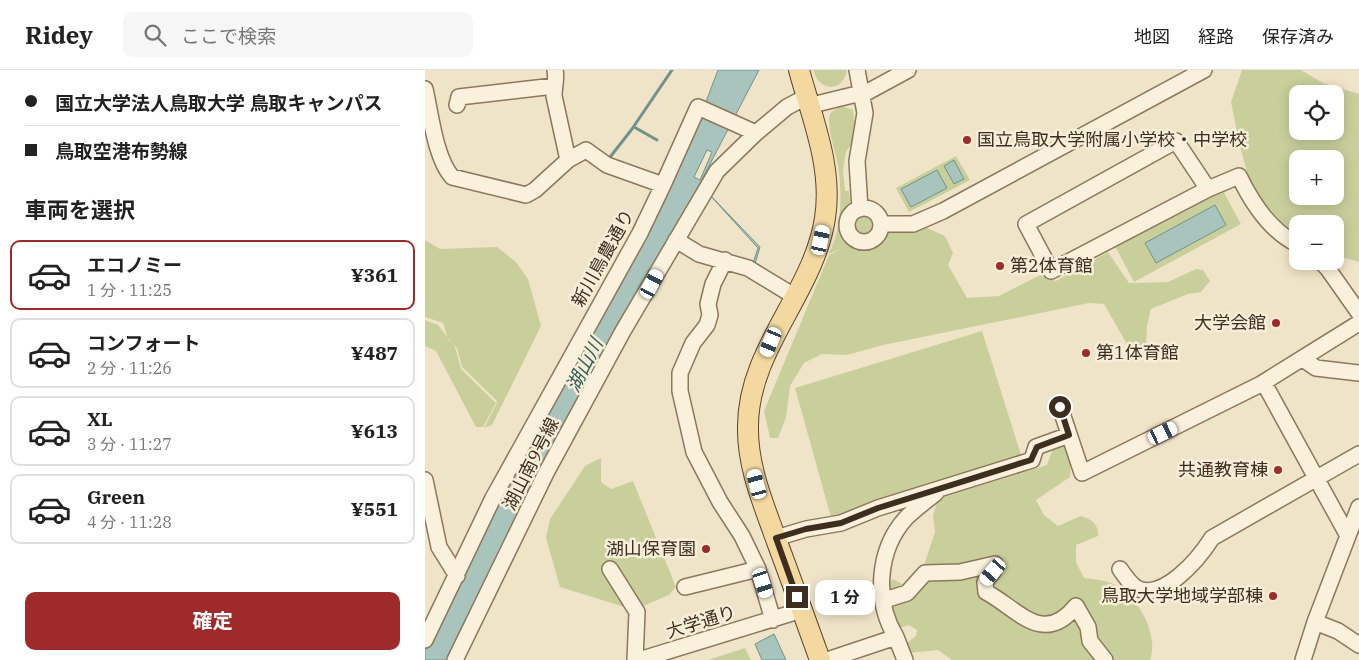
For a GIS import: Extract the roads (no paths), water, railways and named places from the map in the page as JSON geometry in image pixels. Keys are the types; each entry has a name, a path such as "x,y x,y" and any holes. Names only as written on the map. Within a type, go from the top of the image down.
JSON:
{"main road":[{"path":"799,70 822,150 827,198 821,240 755,381 747,424 752,465 820,660"}],"street":[{"path":"555,70 557,79 554,86 554,96 568,160"},
{"path":"857,70 862,95 864,121 857,161 860,209"},
{"name":"湖山南9号線","path":"455,660 546,473 623,330 717,171 756,133 787,107 807,101 862,95 908,70"},
{"path":"881,224 913,224 943,212 1204,70"},
{"path":"457,105 459,97 554,86"},
{"path":"425,90 445,169 452,177 526,195 535,190 568,160 586,150 607,165 663,185 698,107 756,133"},
{"path":"1208,189 1176,141 1026,224 1051,271 1208,189 1239,176 1265,218 1289,240"},
{"name":"新川鳥農通り","path":"425,640 525,438 639,233 663,185"},
{"path":"860,209 875,212 881,224 876,238 866,243 855,240 848,232 847,221 853,212 860,209"},
{"path":"676,240 699,254 748,268 794,296"},
{"path":"725,260 713,284 708,304 710,315 707,324 693,343 680,373 680,391 694,452 719,502 742,536 758,569 773,620"},
{"path":"1330,270 1359,314"},
{"path":"1060,407 1082,473 1264,383 1359,323"},
{"path":"1303,359 1316,368 1359,373"},
{"path":"1264,383 1316,478 1353,539"},
{"path":"776,538 806,529 841,523 941,488 1031,460 1037,447 1069,435"},
{"path":"1120,569 1135,587 1149,590 1163,587 1186,569 1212,538 1359,454"},
{"path":"425,480 432,550 457,576"},
{"path":"905,660 885,613 881,596 881,574 892,539 906,519 941,488"},
{"path":"1303,660 1341,551 1353,539 1359,508"},
{"path":"881,596 888,599 907,593 925,573 961,572 995,564 993,572 985,582 986,592 1001,600 1031,623 1053,624 1069,614 1075,606 1088,627 1090,641 1105,660"},
{"path":"610,569 637,612 635,660"},
{"path":"685,588 758,569"},
{"name":"大学通り","path":"639,660 802,610"},
{"path":"1315,622 1338,631 1359,645"},
{"path":"827,660 896,637"}],"water":[{"name":"湖山川","path":"718,70 759,70 660,260 621,321 549,454 451,660 425,660 425,648 701,115","holes":["707,150 712,152 700,180 694,177"]},
{"path":"954,160 964,179 954,184 944,166"},
{"path":"937,170 947,188 911,207 901,189"},
{"path":"709,194 760,247 754,267 752,266 758,248"},
{"path":"1215,205 1226,225 1156,263 1145,243"},
{"path":"774,634 786,660 762,660 755,644"}],"waterway":[{"path":"607,161 632,129 672,70"},
{"path":"634,127 657,140"}],"place":[{"name":"国立鳥取大学附属小学校・中学校","path":"967,140"},
{"name":"第2体育館","path":"1000,266"},
{"name":"大学会館","path":"1276,323"},
{"name":"第1体育館","path":"1086,353"},
{"name":"共通教育棟","path":"1278,470"},
{"name":"湖山保育園","path":"706,549"},
{"name":"鳥取大学地域学部棟","path":"1273,596"}]}
